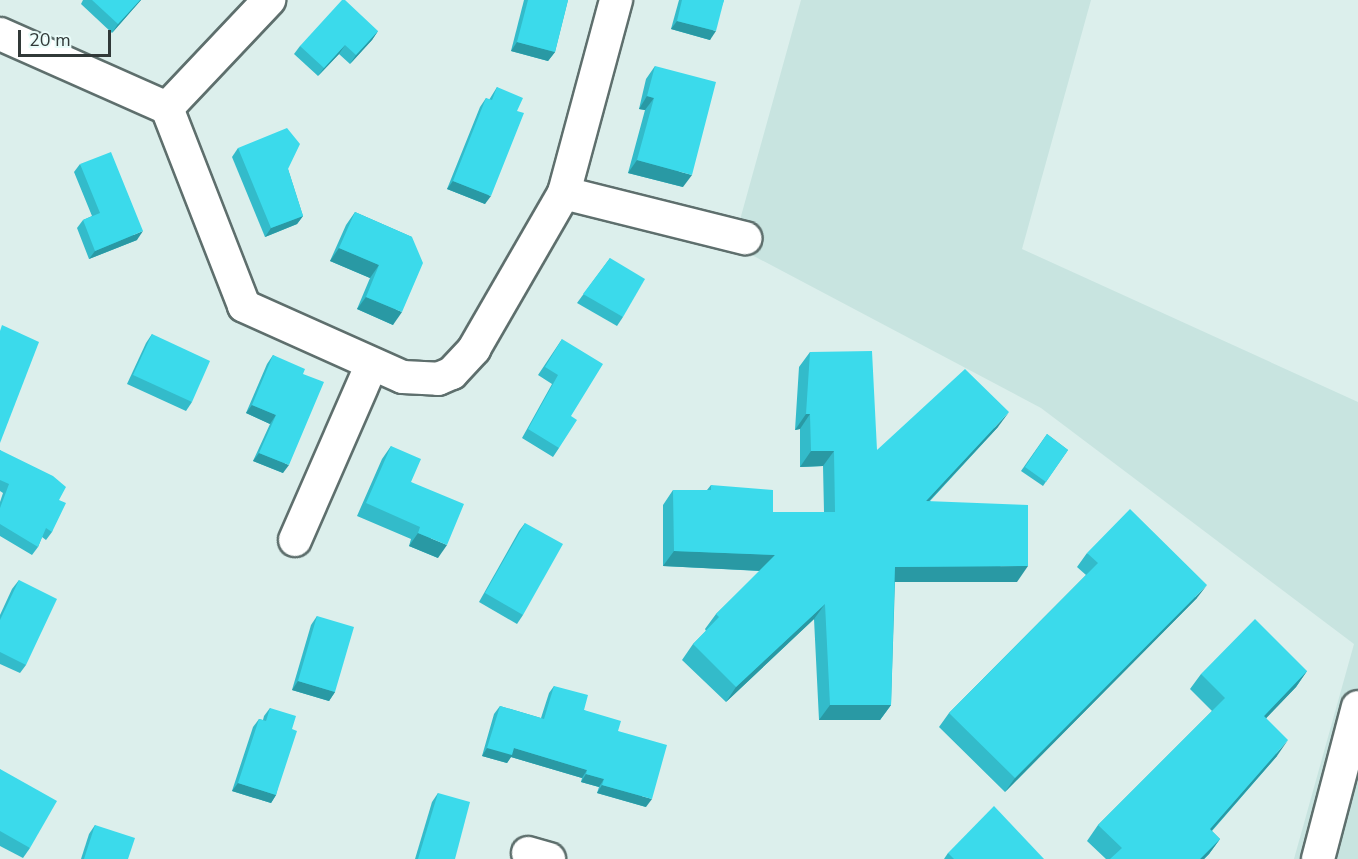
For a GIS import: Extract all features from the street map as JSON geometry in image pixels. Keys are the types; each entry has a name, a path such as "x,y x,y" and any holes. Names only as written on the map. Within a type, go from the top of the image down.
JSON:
{"street":[{"path":"167,108 269,0"},
{"path":"0,34 167,108 244,306 372,364 422,381 458,369 564,193 616,0"},
{"path":"564,193 745,238"},
{"path":"295,540 372,364"},
{"path":"1318,859 1358,707"}],"shaded area":[{"path":"801,0 1091,0 1022,249 1358,402 1358,859 1294,859 1354,644 1041,408 733,245"}],"building":[{"path":"92,0 140,0 118,24"},
{"path":"342,0 345,0 378,31 356,55 345,45 324,68 300,46"},
{"path":"528,0 568,0 555,52 517,42"},
{"path":"682,0 724,0 716,31 677,21"},
{"path":"655,66 716,82 692,175 637,160 654,98 647,96"},
{"path":"497,87 523,98 517,111 524,113 491,196 453,181 486,98 492,100"},
{"path":"287,128 300,144 288,169 303,216 271,228 238,148"},
{"path":"111,152 143,231 95,251 83,220 100,213 80,164"},
{"path":"355,212 412,237 423,263 402,312 366,297 379,265 339,248"},
{"path":"610,258 645,279 623,317 583,294"},
{"path":"2,325 39,342 0,443 0,331"},
{"path":"152,334 210,361 192,402 133,375"},
{"path":"562,339 603,364 571,416 577,420 559,448 528,429 558,375 545,367"},
{"path":"872,351 877,450 965,369 1009,412 926,501 1028,505 1028,566 895,567 891,705 830,705 825,604 736,687 693,644 719,617 716,614 775,555 674,551 673,490 711,490 711,485 773,490 773,512 835,512 834,451 811,451 810,414 806,414 810,352"},
{"path":"273,355 305,369 303,374 324,382 289,465 259,453 276,415 252,405"},
{"path":"1047,434 1068,450 1046,482 1025,467"},
{"path":"391,446 421,459 411,482 464,504 447,545 418,533 420,527 366,503"},
{"path":"0,450 53,476 66,487 59,500 66,503 52,532 46,528 38,547 0,524 0,508 9,484 0,480"},
{"path":"1130,509 1207,585 1015,778 949,713 1098,563 1087,553"},
{"path":"525,523 563,544 523,615 485,593"},
{"path":"19,580 57,599 26,665 0,652 0,620"},
{"path":"317,616 354,627 335,692 298,681"},
{"path":"1255,619 1307,671 1264,716 1288,740 1210,829 1220,839 1200,859 1110,859 1122,848 1098,825 1225,698 1201,674"},
{"path":"554,686 588,695 584,710 621,721 618,731 667,745 652,799 602,785 604,779 586,774 587,770 514,748 512,755 487,748 500,706 544,719"},
{"path":"270,708 296,716 292,729 297,731 276,795 238,783 259,719 266,721"},
{"path":"0,769 57,801 30,848 0,831"},
{"path":"438,793 470,802 455,859 418,859"},
{"path":"994,806 1044,859 954,859 948,853"},
{"path":"95,825 135,838 128,859 84,859"}]}
